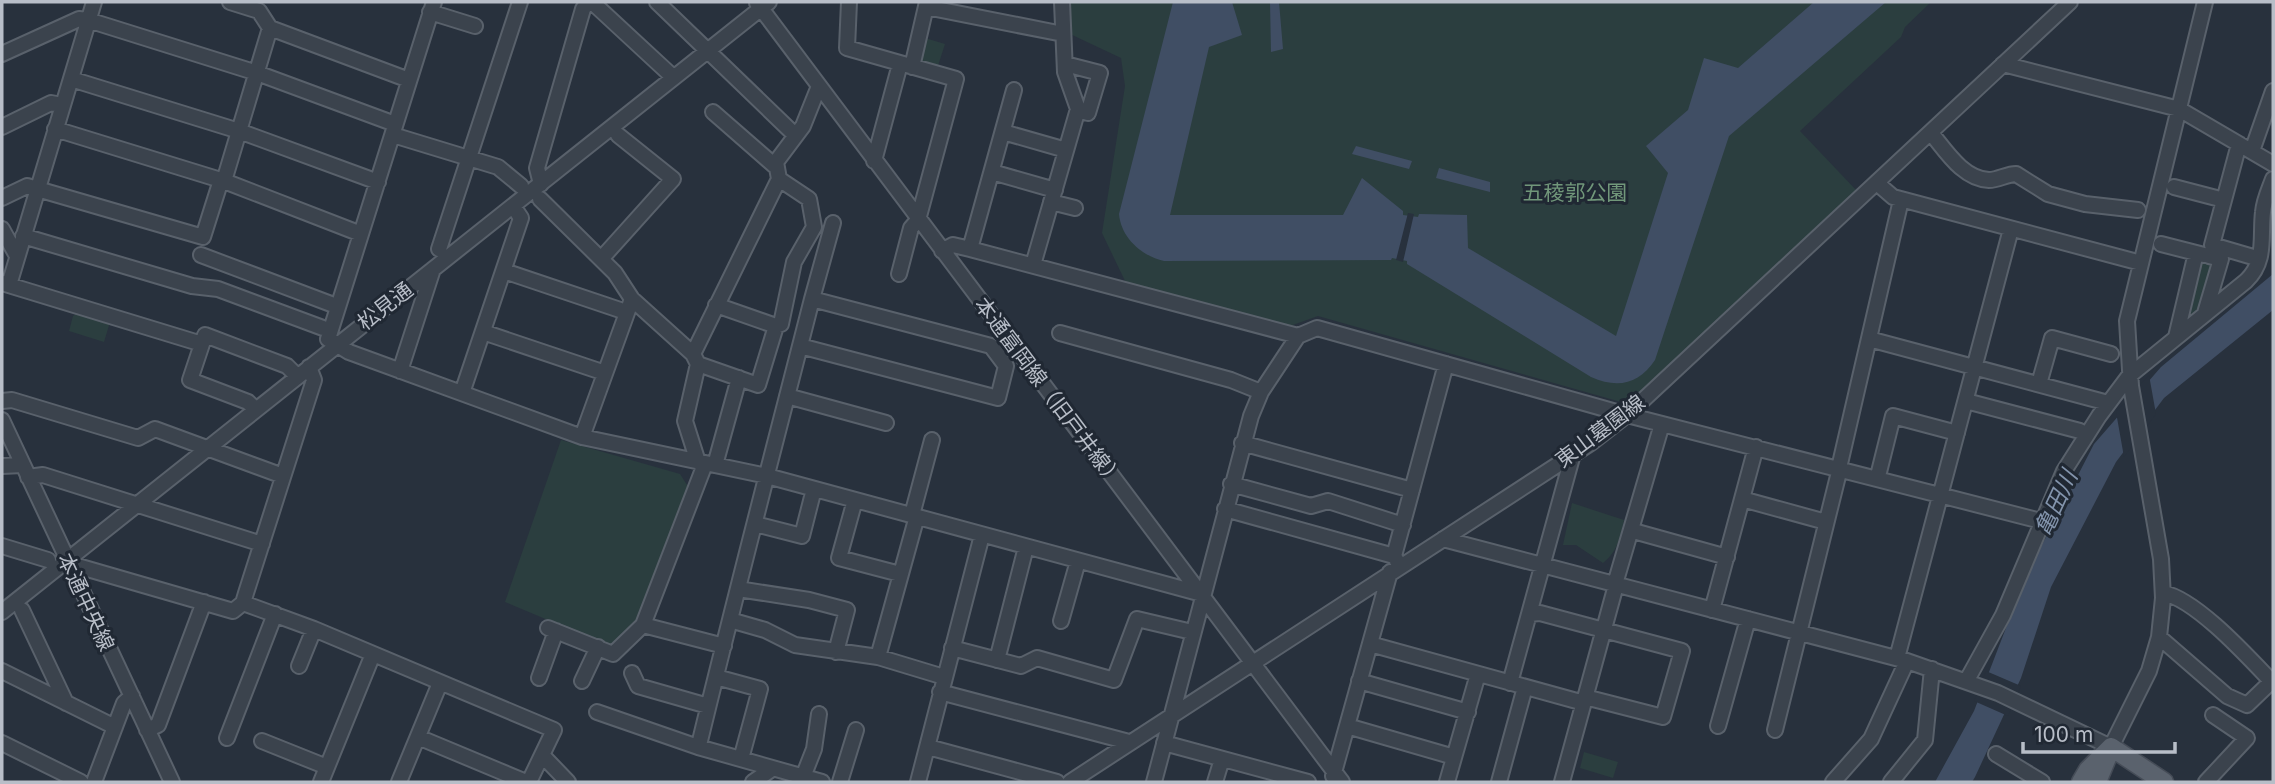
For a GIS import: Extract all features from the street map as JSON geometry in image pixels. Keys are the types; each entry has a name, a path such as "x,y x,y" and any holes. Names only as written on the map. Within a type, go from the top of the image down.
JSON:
{"main road":[{"path":"2081,782 2088,770 2111,747"},
{"path":"2097,782 2111,747"},
{"path":"2111,747 2164,782"}],"street":[{"path":"94,2 17,256 5,284 202,344"},
{"path":"229,2 259,11 270,28 409,80"},
{"path":"439,249 520,2"},
{"path":"673,77 590,2 583,9 537,168 540,191 601,260 629,305 696,359 758,384 776,326 781,324 794,262 814,227 809,199 713,112"},
{"path":"657,2 795,135"},
{"path":"849,2 846,48 956,79 918,220 911,228 899,274"},
{"path":"1033,265 1078,110 1067,83 1062,2"},
{"name":"東山墓園線","path":"1070,782 1395,565 1443,540 1627,415 1878,184 2070,2"},
{"path":"1443,540 1932,669 2021,703 2111,747 2143,685 2159,637 2163,593 2161,559 2130,381 2127,321 2205,2"},
{"name":"松見通","path":"2,612 513,206 540,191 762,4"},
{"name":"本通富岡線（旧戸井線）","path":"762,4 874,161 1202,594 1336,779"},
{"path":"874,161 924,4 1063,34"},
{"path":"475,26 432,7 328,339 400,371 582,437 767,476 1202,594"},
{"path":"2,54 79,19 88,20 257,73 394,129 498,167 521,186"},
{"path":"2,198 27,186 203,237 270,28"},
{"path":"1065,64 1100,73 1088,113 1078,110"},
{"path":"2003,64 2179,108 2273,164"},
{"path":"71,79 239,131 377,182"},
{"path":"706,463 685,421 696,359 716,305 778,173 776,162 803,125 819,86"},
{"path":"970,249 1014,90"},
{"path":"2206,313 2212,252 2224,200 2245,147 2273,91"},
{"path":"2,127 51,103 62,105"},
{"path":"55,129 223,181 361,233"},
{"path":"1003,132 1066,150"},
{"path":"1931,133 1958,166 1976,177 1993,180 2016,174 2048,194 2085,204 2138,210"},
{"path":"601,260 673,179 618,135"},
{"path":"992,172 1053,196 1075,208"},
{"path":"1969,681 2003,615 2041,521 2070,459 2108,403 2176,337 2246,281 2258,267 2262,254 2263,210 2273,179"},
{"path":"1878,184 1886,194 1901,200 2141,263"},
{"path":"2174,187 2224,200"},
{"path":"1774,730 1839,468 1901,200"},
{"path":"462,394 521,218 513,206"},
{"path":"699,745 833,223"},
{"path":"2,229 17,256"},
{"path":"1833,782 1871,739 1902,660 1941,494 2011,229"},
{"path":"23,236 192,286 218,289 323,328"},
{"path":"2161,244 2253,257"},
{"path":"942,251 953,245 970,249 1298,336"},
{"path":"2176,337 2212,252"},
{"path":"201,255 331,304"},
{"path":"400,371 433,269"},
{"path":"504,271 629,305"},
{"path":"800,346 998,398 1006,366 991,346 812,299"},
{"path":"582,437 629,305"},
{"path":"716,305 776,326"},
{"path":"1154,782 1242,443 1261,392 1298,336 1317,328 1627,415 2041,521"},
{"path":"483,332 605,373"},
{"path":"1060,333 1231,380 1261,392"},
{"path":"67,563 233,611 243,603 314,380 303,372 205,335 190,380 248,402 256,410"},
{"path":"2039,384 2052,338 2110,354"},
{"path":"1869,339 2108,403"},
{"path":"1000,357 1014,346"},
{"path":"1336,779 1347,726 1395,565 1446,364"},
{"path":"539,678 552,630 613,654 643,625 739,378"},
{"path":"787,396 886,423"},
{"path":"2,401 12,400 138,438 155,429 282,476"},
{"path":"1965,401 2080,431"},
{"path":"1879,471 1893,416 1957,433"},
{"name":"本通中央線","path":"2,420 172,782"},
{"path":"1562,782 1662,424"},
{"path":"878,657 932,440"},
{"path":"1242,443 1412,490"},
{"path":"1712,610 1756,447"},
{"path":"1510,683 1573,454"},
{"path":"2,466 43,475 262,544"},
{"path":"1231,484 1311,506 1328,501 1403,525"},
{"path":"755,524 802,536 814,489"},
{"path":"1742,499 1826,522"},
{"path":"855,500 839,558 900,574"},
{"path":"1225,509 1395,565"},
{"path":"1637,532 1727,556"},
{"path":"918,782 982,535"},
{"path":"2,546 48,560"},
{"path":"997,660 1026,547"},
{"path":"1061,621 1078,561"},
{"path":"738,589 809,600 847,610 836,652"},
{"path":"2159,637 2227,696 2247,705 2272,682 2242,650 2178,596 2163,593"},
{"path":"148,730 158,725 204,602"},
{"path":"243,603 314,629 554,730 543,756 527,782 418,737"},
{"path":"22,610 66,703"},
{"path":"227,738 275,614"},
{"path":"1370,644 1525,687 1663,717 1682,651 1541,614 1529,614"},
{"path":"952,648 1021,666 1037,658 1114,680 1137,619 1192,632"},
{"path":"1718,726 1748,619"},
{"path":"730,621 765,630 795,645 878,657 944,677"},
{"path":"643,625 723,646"},
{"path":"299,666 314,629"},
{"path":"582,681 597,647"},
{"path":"321,782 373,654"},
{"path":"1891,782 1925,740 1932,669"},
{"path":"2,671 115,727"},
{"path":"632,673 638,686 708,706"},
{"path":"1447,782 1478,674"},
{"path":"716,677 760,689 741,758"},
{"path":"1359,681 1468,712"},
{"path":"399,782 440,683"},
{"path":"1499,782 1525,687"},
{"path":"940,692 1129,742"},
{"path":"94,782 124,703 132,696"},
{"path":"597,712 772,769 822,782"},
{"path":"803,777 814,749 819,714"},
{"path":"2206,782 2247,738 2213,715"},
{"path":"1347,726 1454,757"},
{"path":"840,782 856,730"},
{"path":"262,741 327,767"},
{"path":"2,743 81,782"},
{"path":"1164,743 1308,782"},
{"path":"928,747 1057,782"},
{"path":"1996,754 2042,782"},
{"path":"543,756 568,782"},
{"path":"1216,782 1222,759"},
{"path":"753,782 772,769"}],"green space":[{"name":"五稜郭公園","path":"1067,2 1931,2 1905,27 1901,37 1800,131 1856,190 1628,404 1318,316 1287,327 1126,283 1102,233 1125,86 1121,58 1068,33"},
{"path":"925,38 945,44 937,69 923,65 920,60"},
{"path":"2198,258 2216,263 2204,309 2183,324"},
{"path":"78,313 110,322 104,342 69,331 73,316"},
{"path":"561,440 680,474 689,488 637,626 612,647 505,602"},
{"path":"1572,503 1624,520 1615,549 1603,563 1576,545 1563,545"},
{"path":"1584,752 1618,762 1613,778 1580,768"}],"water":[{"path":"1173,2 1232,2 1242,35 1209,47 1170,215 1343,215 1362,178 1403,211 1403,215 1467,215 1468,248 1616,336 1668,173 1646,146 1688,110 1704,58 1738,68 1814,2 1886,2 1729,136 1655,360 1635,379 1610,383 1591,377 1407,264 1407,261 1392,258 1164,261 1148,255 1134,245 1124,231 1119,214"},
{"path":"1270,2 1279,2 1283,49 1271,52"},
{"path":"1356,146 1412,161 1409,169 1352,154"},
{"path":"1439,168 1490,182 1490,192 1436,178"},
{"path":"2273,274 2273,310 2164,398 2116,462 2051,587 2021,678 1972,782 1935,782 1974,711 2026,576 2094,444 2161,367"}],"pier":[{"path":"1408,213 1414,214 1403,262 1396,260"},
{"path":"2149,375 2156,414 2124,457 2116,412"},
{"path":"1986,671 2021,686 2008,716 1974,701"}],"water label":[{"name":"亀田川","path":"2056,503"}]}
